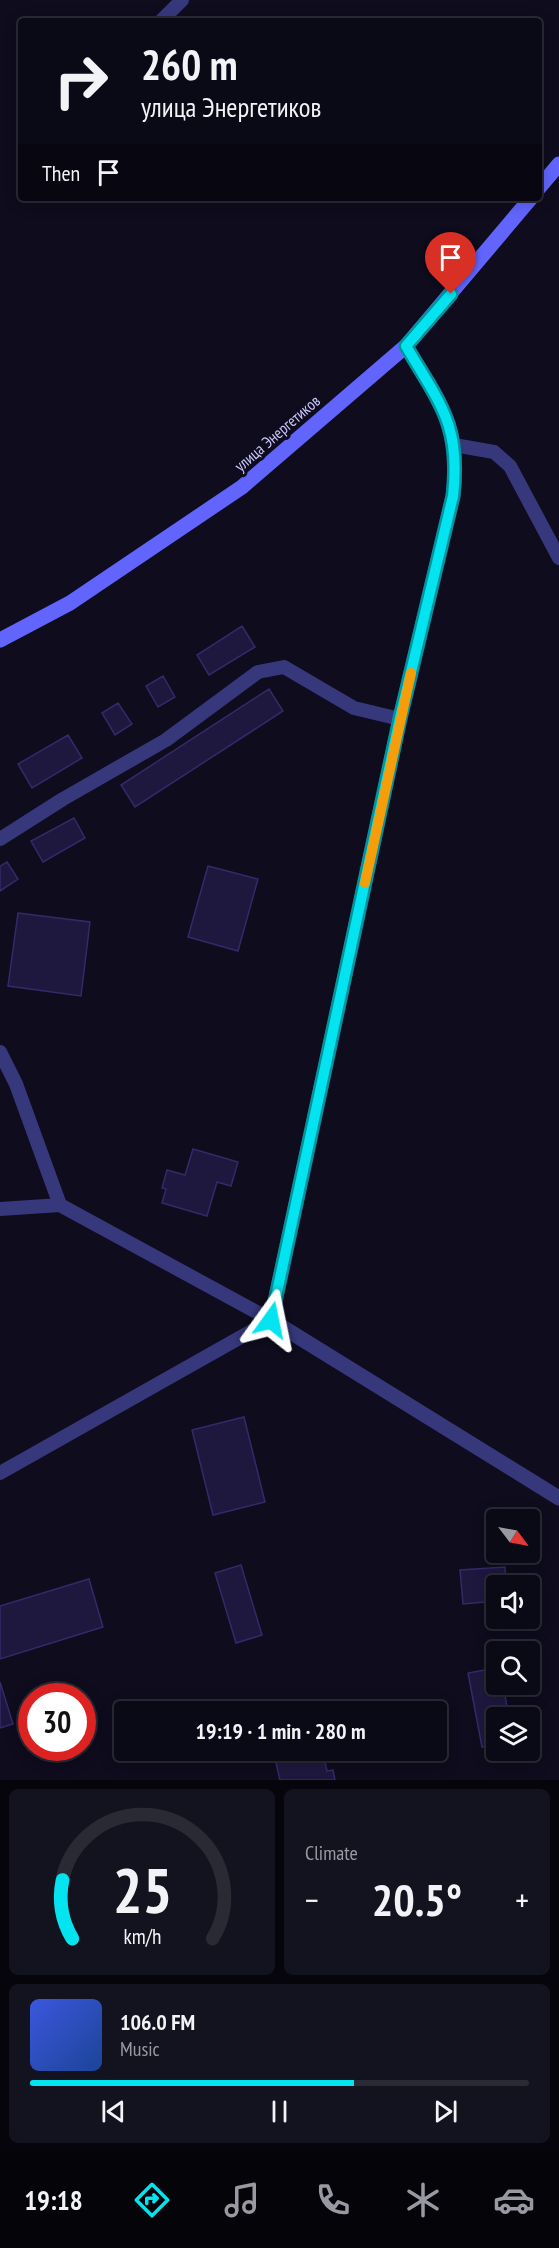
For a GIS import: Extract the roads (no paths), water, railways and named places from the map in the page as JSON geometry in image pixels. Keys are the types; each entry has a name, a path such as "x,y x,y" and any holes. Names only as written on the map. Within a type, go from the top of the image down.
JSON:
{"main road":[{"path":"542,184 559,164"},
{"name":"улица Энергетиков","path":"0,640 70,603 242,487 406,346 528,201"}],"street":[{"path":"406,346 446,414 454,445 456,469 453,496 400,718 271,1320 559,1498"}],"lane":[{"path":"164,18 182,0"},
{"path":"454,445 494,452 510,466 559,558"},
{"path":"0,839 63,798 166,740 258,672 284,667 354,708 400,718"},
{"path":"0,1052 16,1084 60,1205"},
{"path":"0,1209 60,1205 271,1320"},
{"path":"0,1473 271,1320"}]}
